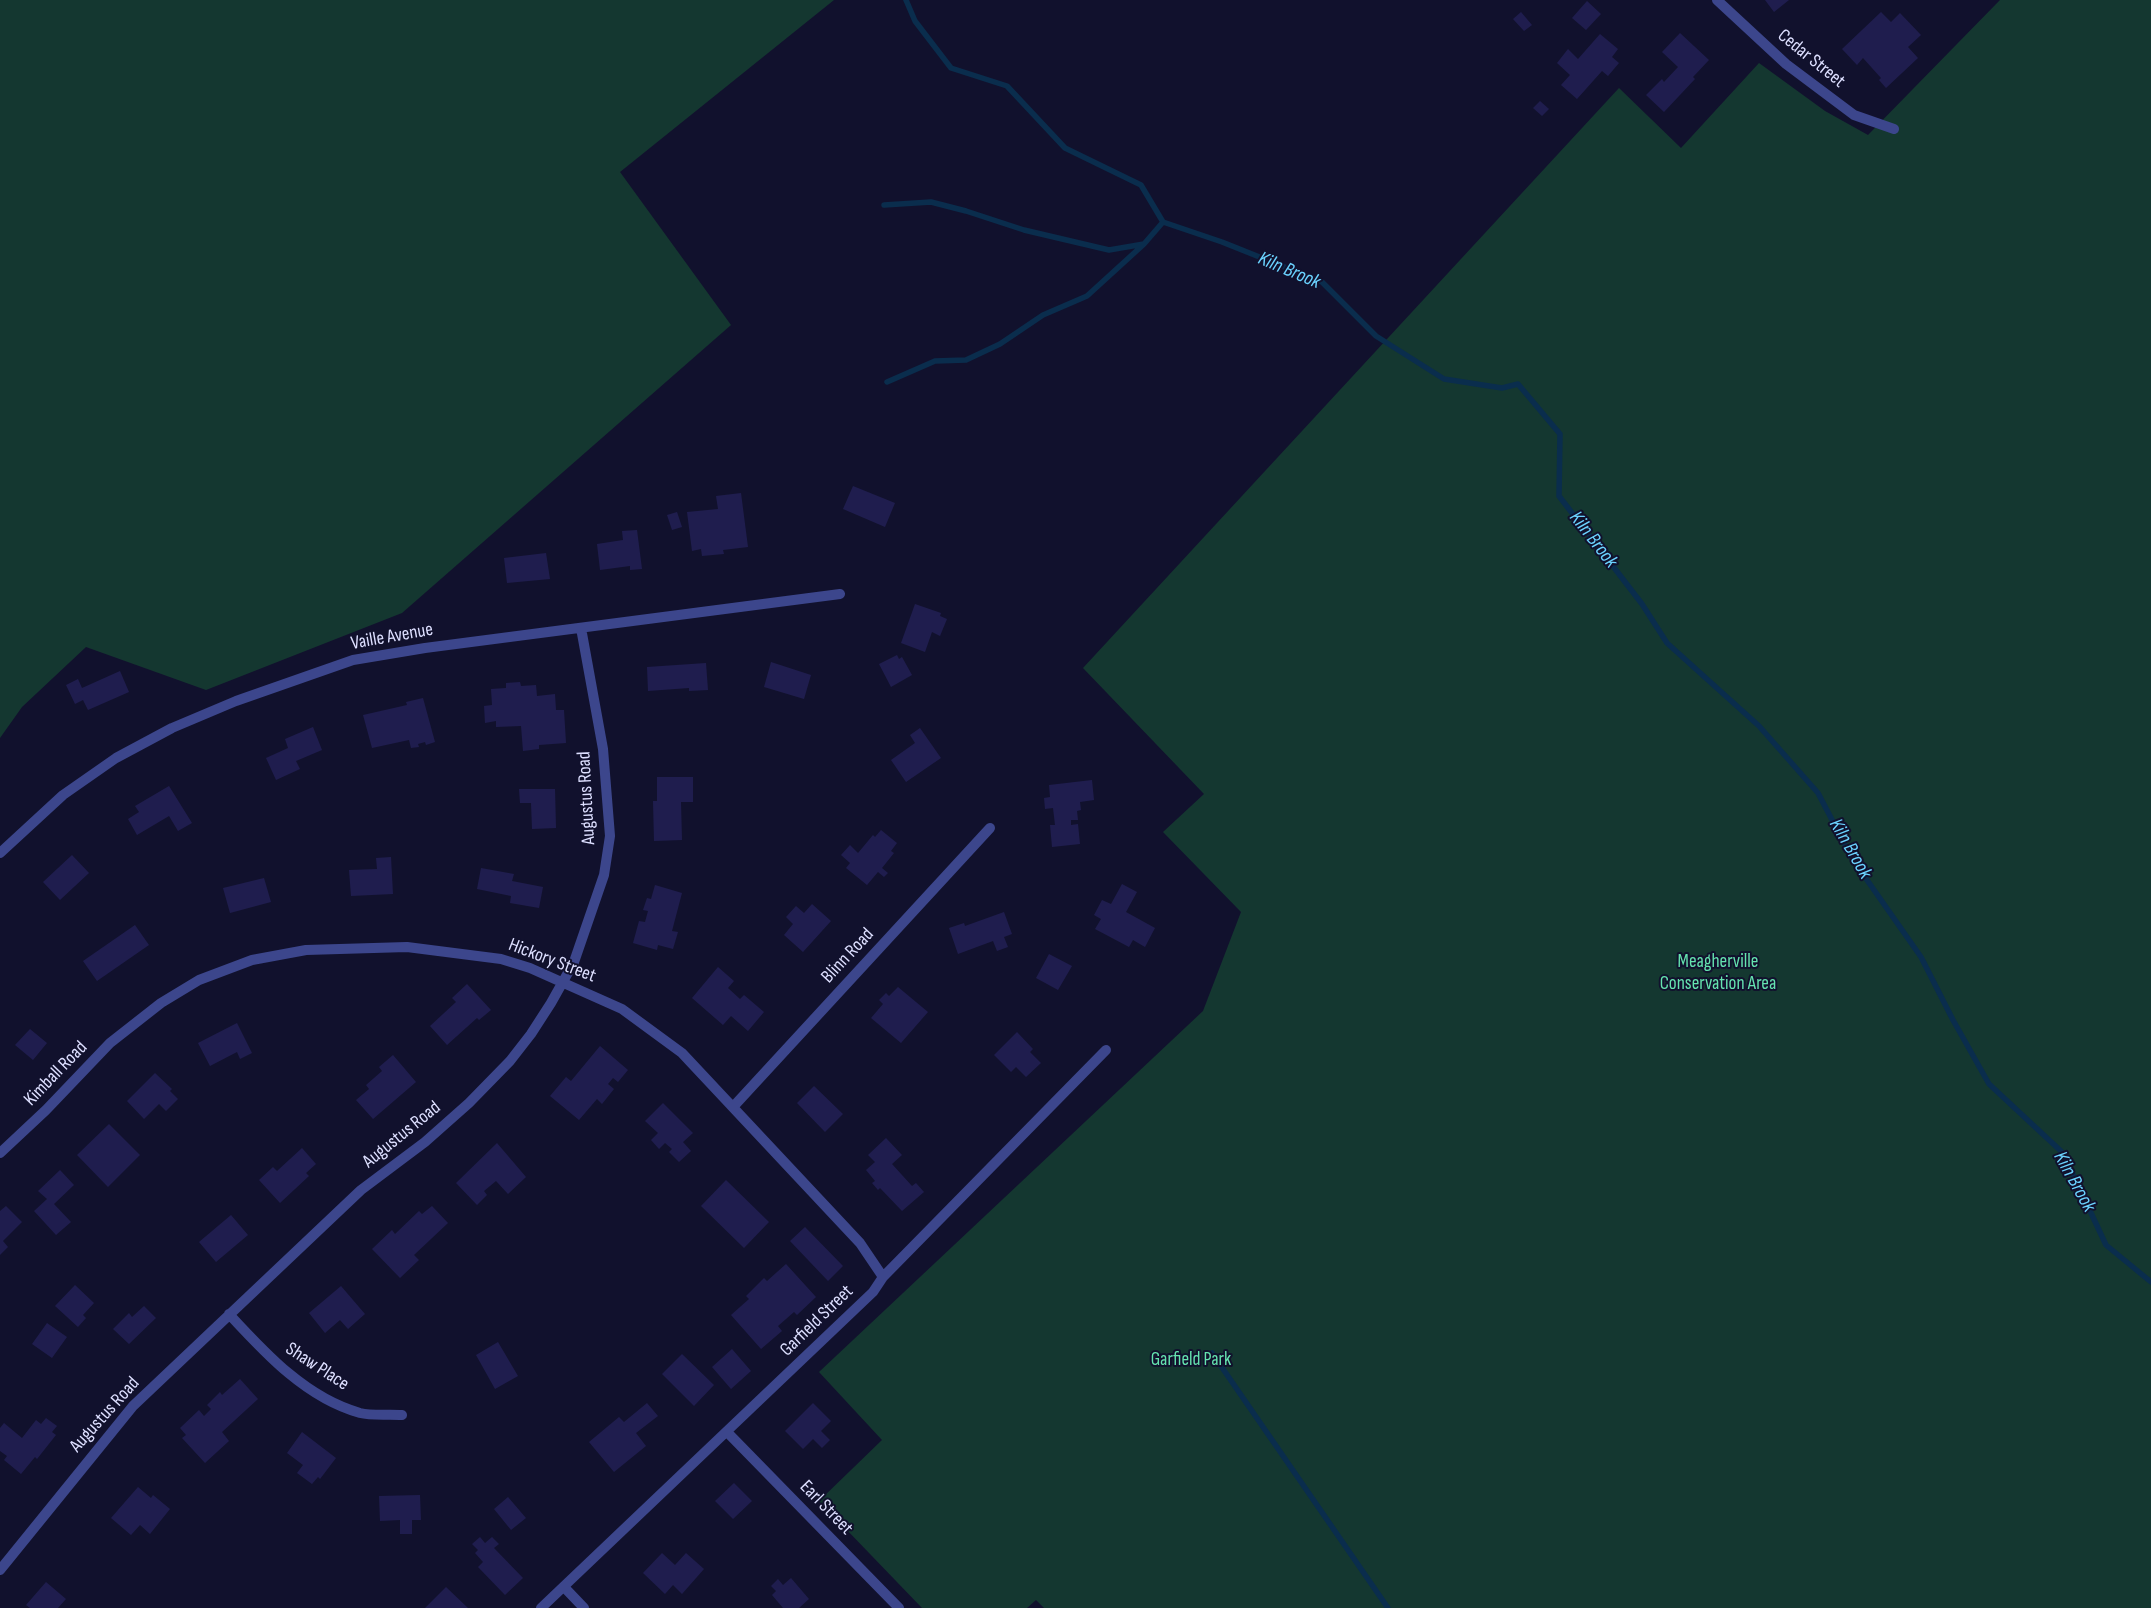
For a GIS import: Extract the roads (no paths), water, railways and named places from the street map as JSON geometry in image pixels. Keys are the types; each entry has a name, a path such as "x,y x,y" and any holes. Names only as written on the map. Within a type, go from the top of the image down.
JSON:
{"street":[{"name":"Cedar Street","path":"1717,0 1786,64 1854,115 1894,129"},
{"name":"Vaille Avenue","path":"0,852 63,795 116,758 172,728 236,701 353,660 425,648 840,594"},
{"name":"Augustus Road","path":"0,1570 133,1406 361,1190 425,1142 469,1103 510,1061 531,1034 564,982 574,962 604,875 610,836 603,749 581,628"},
{"name":"Blinn Road","path":"733,1108 990,828"},
{"name":"Hickory Street","path":"115,1039 161,1003 199,980 252,960 306,950 407,947 501,959 564,982 622,1009 682,1053 860,1243 883,1277"},
{"name":"Kimball Road","path":"0,1153 46,1110 115,1039"},
{"name":"Garfield Street","path":"542,1608 873,1292 883,1277 1106,1050"},
{"name":"Shaw Place","path":"228,1314 276,1364 323,1397 360,1413 402,1415"},
{"name":"Earl Street","path":"727,1432 900,1608"},
{"path":"564,1587 584,1608"}],"waterway":[{"name":"Kiln Brook","path":"906,0 915,21 951,68 1007,86 1065,148 1141,185 1163,222 1222,242 1322,282 1376,336 1444,379 1502,388 1518,384 1560,434 1559,496 1642,604 1667,643 1759,726 1818,793 1853,860 1921,957 1953,1020 1989,1084 2063,1153 2106,1245 2151,1282"},
{"path":"884,205 931,202 1024,230 1109,250 1144,244 1163,222"},
{"path":"887,382 935,361 966,360 1000,344 1043,315 1087,296 1144,244"},
{"path":"1212,1353 1388,1608"}],"park label":[{"name":"Meagherville Conservation Area","path":"1718,973"},
{"name":"Garfield Park","path":"1191,1360"}]}
